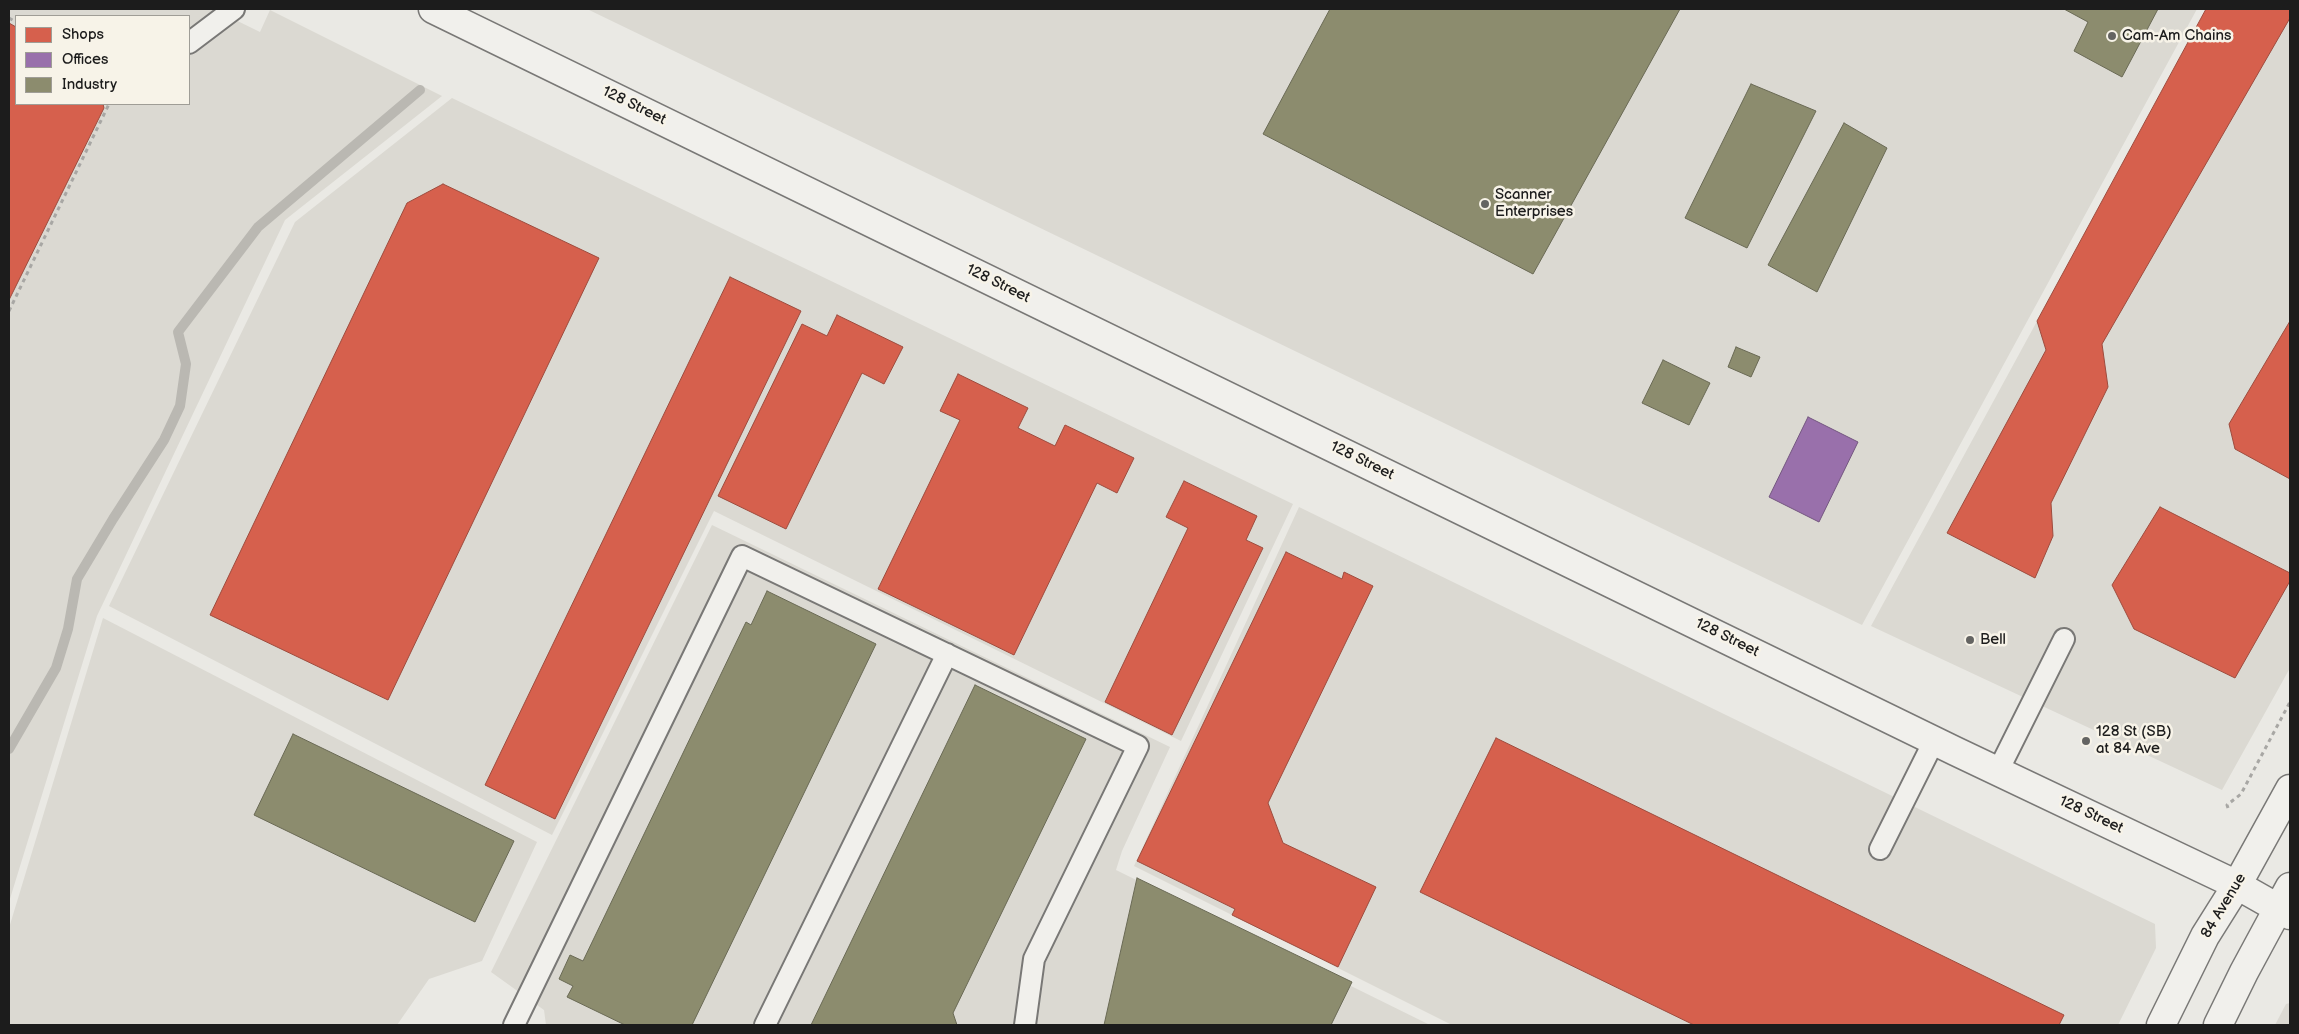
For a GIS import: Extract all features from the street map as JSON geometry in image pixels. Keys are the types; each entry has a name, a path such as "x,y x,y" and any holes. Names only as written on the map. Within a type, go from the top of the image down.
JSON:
{"main road":[{"name":"128 Street","path":"433,9 1998,771 2237,885 2286,904"},
{"name":"84 Avenue","path":"2161,1025 2205,936 2237,885 2290,789"},
{"path":"2218,1025 2244,972 2286,904"}],"lane":[{"path":"190,42 234,9"},
{"path":"514,1025 742,556 1138,746 1034,959 1026,1025"},
{"path":"1998,771 2064,639"},
{"path":"765,1025 947,654"},
{"path":"1880,849 1934,740"}],"path":[{"path":"9,311 109,105"},
{"path":"2228,808 2227,805 2240,794 2290,702"}],"shaded area":[{"path":"9,9 213,9 260,32 270,10 442,96 285,220 97,616 9,902"},
{"path":"587,9 2197,9 1862,625"},
{"path":"2207,9 2290,9 2290,668 2222,790 1871,626"},
{"path":"452,98 1293,504 1181,741 714,511 552,835 109,606 295,222"},
{"path":"1299,507 2155,924 2156,948 2118,1025 1452,1025 1134,866"},
{"path":"712,525 1170,747 1122,851 1116,870 1430,1025 546,1025 544,1010 491,972"},
{"path":"103,618 537,842 482,961 429,979 397,1025 9,1025 9,928"},
{"path":"2290,1003 2290,1025 2275,1025 2286,1004"}],"building: Shops":[{"path":"2206,9 2290,9 2290,18 2102,344 2108,387 2051,503 2053,536 2035,578 1947,533 2046,350 2037,321"},
{"path":"9,23 15,26 15,105 103,105 104,108 9,300"},
{"path":"443,184 599,258 388,700 210,615 407,203"},
{"path":"730,277 801,311 555,819 485,785"},
{"path":"837,315 903,347 884,384 862,373 786,529 718,496 802,324 827,336"},
{"path":"2290,321 2290,479 2235,449 2229,424"},
{"path":"958,374 1028,408 1018,428 1055,446 1065,425 1134,458 1117,493 1097,483 1014,655 878,589 960,420 940,411"},
{"path":"1184,481 1257,516 1246,540 1263,548 1172,735 1105,702 1188,528 1166,517"},
{"path":"2160,507 2290,573 2290,581 2235,678 2134,629 2112,585"},
{"path":"1286,552 1342,579 1344,572 1373,586 1268,803 1283,843 1376,887 1338,967 1232,915 1235,909 1137,861"},
{"path":"1496,738 2064,1015 2059,1025 1694,1025 1420,892"}],"building: Offices":[{"path":"1808,417 1858,442 1819,522 1769,497"}],"building: Industry":[{"name":"Scanner Enterprises","path":"1330,9 1680,9 1533,274 1263,134"},
{"name":"Cam-Am Chains","path":"2064,9 2158,9 2122,77 2074,51 2088,22"},
{"path":"1751,84 1816,111 1747,248 1685,218"},
{"path":"1844,123 1887,148 1817,292 1768,265"},
{"path":"1736,347 1760,357 1751,377 1728,367"},
{"path":"1663,360 1710,383 1689,425 1642,403"},
{"path":"767,591 876,644 692,1025 625,1025 567,997 573,986 559,979 570,955 583,961 746,622 751,625"},
{"path":"975,685 1086,739 953,1013 957,1025 811,1025"},
{"path":"293,734 514,841 475,922 254,815"},
{"path":"1137,878 1352,982 1331,1025 1104,1025"}],"waterway":[{"path":"9,749 56,668 68,629 77,579 164,440 180,406 186,364 178,332 258,227 420,90"}],"place":[{"name":"Cam-Am Chains","path":"2112,36"},
{"name":"Scanner Enterprises","path":"1485,204"},
{"name":"Bell","path":"1970,640"},
{"name":"128 St (SB) at 84 Ave","path":"2086,741"}]}
